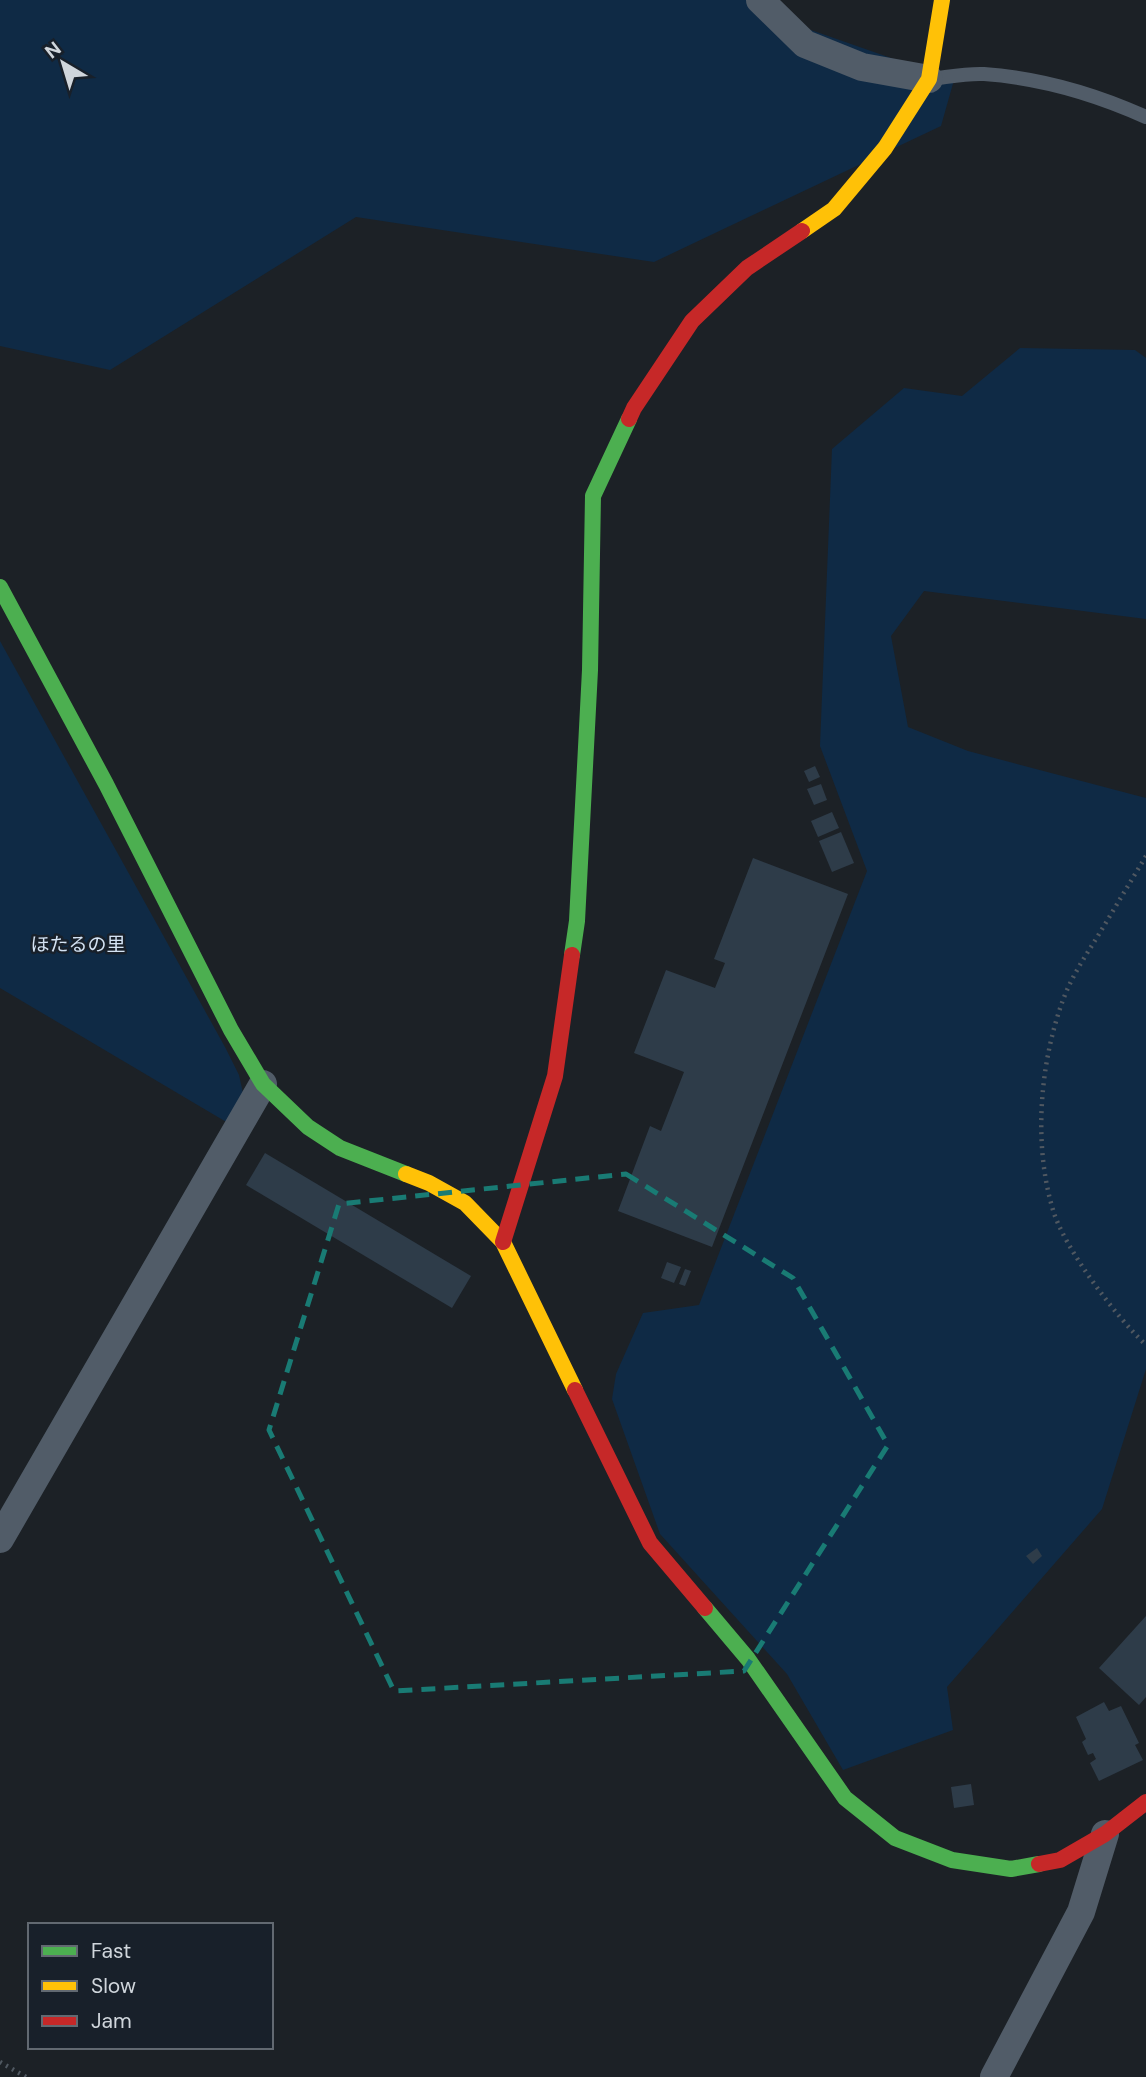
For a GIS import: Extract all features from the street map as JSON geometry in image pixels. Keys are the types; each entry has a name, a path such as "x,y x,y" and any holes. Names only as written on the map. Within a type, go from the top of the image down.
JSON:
{"street":[{"path":"760,0 805,44 862,67 929,79"},
{"path":"503,1242 555,1076 577,921 590,670 593,496 634,408 692,321 747,268 834,209 885,148 929,79 942,0"},
{"path":"0,587 106,784 231,1030 263,1084 308,1127 340,1148 429,1183 466,1203 503,1242 650,1543 748,1659 845,1798 895,1838 952,1860 1010,1869 1060,1860 1105,1835 1146,1802"},
{"path":"0,1539 263,1084"},
{"path":"994,2077 1081,1912 1105,1835"}],"lane":[{"path":"929,79 982,74 1033,80 1080,92 1146,117"}],"path":[{"path":"1146,856 1073,977 1063,999 1048,1048 1041,1101 1044,1166 1053,1211 1068,1245 1136,1337 1146,1345"},
{"path":"0,2062 26,2077"}],"highlighted area":[{"path":"626,1174 793,1278 888,1445 744,1671 394,1691 269,1430 339,1204"}],"green space":[{"path":"0,0 752,0 768,15 954,80 941,126 654,262 356,217 110,370 0,346"},
{"path":"1020,348 1135,350 1146,358 1146,619 924,591 891,636 908,727 968,751 1146,798 1146,1369 1102,1509 947,1687 953,1730 843,1770 787,1674 660,1534 612,1399 616,1374 643,1313 699,1305 867,871 820,746 832,449 904,388 962,396"},
{"name":"ほたるの里","path":"0,641 239,1075 243,1093 228,1123 0,988"}],"building":[{"path":"815,766 820,777 809,782 804,771"},
{"path":"821,784 827,800 814,805 807,789"},
{"path":"832,812 839,828 818,837 811,821"},
{"path":"841,832 854,863 832,872 819,841"},
{"path":"753,858 848,894 712,1247 618,1211 650,1126 661,1131 684,1072 634,1053 666,970 715,988 725,963 714,959"},
{"path":"265,1153 471,1276 452,1308 246,1185"},
{"path":"667,1262 681,1267 674,1283 661,1278"},
{"path":"685,1269 691,1271 685,1286 679,1284"},
{"path":"1037,1548 1042,1556 1033,1564 1026,1556"},
{"path":"1146,1616 1146,1697 1139,1705 1099,1668"},
{"path":"1104,1702 1109,1711 1121,1706 1139,1743 1135,1745 1143,1760 1099,1781 1090,1763 1096,1759 1093,1753 1088,1755 1082,1742 1086,1739 1076,1717"},
{"path":"971,1784 974,1805 954,1808 951,1787"}],"traffic: fast":[{"path":"572,955 577,921 590,670 593,496 629,419"},
{"path":"0,587 106,784 231,1030 263,1084 308,1127 340,1148 406,1174"},
{"path":"705,1608 748,1659 845,1798 895,1838 952,1860 1011,1869 1039,1864"}],"traffic: slow":[{"path":"802,231 834,209 885,148 929,79 942,0"},
{"path":"406,1174 465,1203 503,1242 575,1390"}],"traffic: jam":[{"path":"629,419 692,321 747,268 802,231"},
{"path":"503,1242 555,1076 572,955"},
{"path":"575,1390 650,1543 705,1608"},
{"path":"1039,1864 1060,1860 1105,1834 1146,1802"}]}
